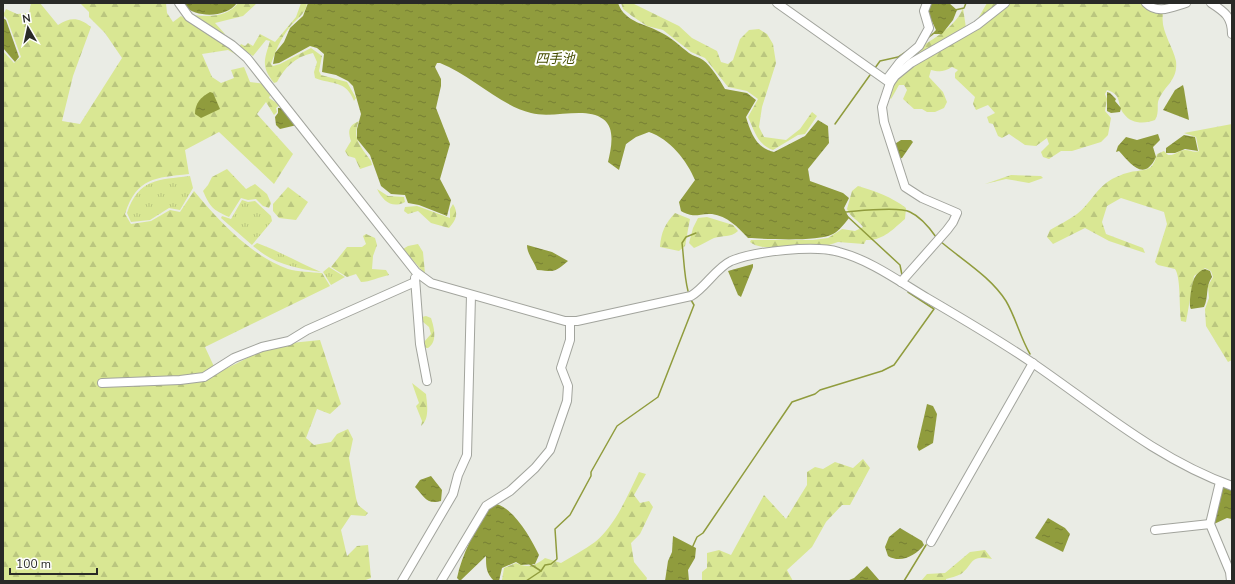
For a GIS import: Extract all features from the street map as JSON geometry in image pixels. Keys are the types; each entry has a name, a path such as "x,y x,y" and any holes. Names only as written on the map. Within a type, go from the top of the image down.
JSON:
{"street":[{"path":"179,3 189,18 232,45 259,71 300,126 416,272 432,283 570,321 691,296 701,290 730,262 779,251 837,251 851,255 901,282 999,340 1156,450 1178,463 1232,486"},
{"path":"777,3 888,82"},
{"path":"901,282 953,222 957,213 922,198 906,187 884,122 882,107 888,82 900,62 919,46 929,28 924,11 927,3"},
{"path":"888,82 911,63 977,25 1005,3"},
{"path":"1146,3 1155,10 1161,10 1186,3"},
{"path":"1211,3 1231,21 1232,34"},
{"path":"416,272 415,282 418,301 420,344 427,381"},
{"path":"102,384 180,380 204,377 234,358 262,347 289,341 306,330 415,282"},
{"path":"402,581 453,494 458,475 467,455 470,294"},
{"path":"441,581 486,506 510,491 536,468 550,450 567,400 567,382 562,375 561,368 570,340 570,321"},
{"path":"931,542 1033,363"},
{"path":"1220,482 1210,524 1230,572 1231,581"},
{"path":"1155,530 1210,524"}],"green space":[{"path":"31,3 40,3 58,25 74,19 82,21 91,27 73,76 62,121 80,124 122,58 105,33 89,17 89,12 80,3 166,3 167,13 173,22 181,16 224,43 244,59 228,50 202,54 212,77 221,83 234,78 231,70 244,67 250,82 266,84 271,93 269,98 280,105 276,108 277,112 274,115 266,102 257,114 293,154 274,184 219,132 185,150 189,174 157,179 142,186 135,193 125,214 131,224 151,221 170,210 180,212 194,191 236,236 261,255 288,269 322,273 330,286 205,347 217,373 269,348 291,343 320,340 341,404 330,414 317,409 306,438 314,445 331,442 337,434 348,429 353,439 349,458 356,498 358,505 368,513 365,516 351,515 341,530 347,556 357,546 368,545 371,578 363,581 3,581 3,51 14,63 21,57 7,19 3,15 6,9 17,14 29,13"},
{"path":"238,3 257,3 243,16 215,23 225,34 220,33 194,15 218,15 234,8"},
{"path":"301,3 307,3 305,11 291,25 283,36 271,64 273,66 280,64 311,48 322,56 319,71 321,75 347,82 356,98 354,101 351,94 343,86 315,78 314,72 317,62 313,53 301,57 291,63 277,82 274,83 265,68 265,59 270,41 266,40 253,56 239,47 241,44 245,46 248,43 253,46 260,34 275,42 296,17"},
{"path":"621,3 632,3 679,26 692,38 717,51 721,62 728,64 733,60 740,39 749,30 759,29 767,34 773,44 776,63 762,107 759,127 764,137 786,140 800,129 812,112 817,116 805,134 798,135 773,150 760,141 748,117 758,99 747,91 728,87 705,58 691,52 663,30 647,26 623,9"},
{"path":"987,3 1141,3 1145,7 1163,14 1163,26 1176,61 1176,67 1171,82 1159,99 1155,120 1138,122 1130,120 1124,114 1115,94 1107,90 1105,94 1107,99 1105,111 1111,118 1108,135 1101,142 1072,151 1061,151 1049,159 1043,157 1041,152 1049,144 1047,138 1036,146 1025,145 1009,134 1002,138 998,136 993,124 989,123 987,117 995,113 988,105 976,110 973,104 975,97 955,78 955,73 958,70 952,67 942,71 931,70 929,77 943,92 947,102 944,108 935,112 914,109 903,99 907,90 904,85 899,85 891,99 888,96 902,68 914,53 945,31 958,17 963,8 966,28 960,38 975,30 976,22"},
{"path":"359,121 356,133 357,138 372,165 360,169 355,158 348,156 345,151 351,141 349,134 350,129"},
{"path":"1232,124 1232,360 1228,362 1206,326 1205,309 1209,298 1208,286 1213,277 1211,271 1205,268 1194,276 1186,322 1181,321 1179,286 1175,269 1158,265 1155,262 1167,224 1164,212 1121,198 1107,206 1102,222 1106,234 1143,248 1145,253 1109,241 1085,228 1053,244 1047,237 1050,230 1082,210 1102,186 1112,179 1125,173 1150,168 1155,161 1157,154 1164,151 1170,155 1183,150 1195,152 1199,151 1196,137 1184,133"},
{"path":"227,169 246,189 255,184 267,194 271,203 269,208 263,206 256,199 248,200 241,198 229,217 213,207 203,191 212,177"},
{"path":"1011,175 1041,176 1043,178 1029,183 1006,179 985,184"},
{"path":"190,176 193,188 180,210 169,208 150,220 131,222 127,213 137,193 144,187 159,180"},
{"path":"858,186 883,195 901,204 906,208 905,219 887,234 878,239 866,240 864,244 838,242 829,245 776,248 756,245 750,242 751,240 813,240 828,238 842,229 855,231 863,227 850,215 847,209 852,191"},
{"path":"288,187 308,202 296,220 279,218 273,211 273,204"},
{"path":"377,189 388,196 404,197 405,202 396,205 388,203"},
{"path":"242,200 248,202 255,201 271,216 272,221 252,245 221,218 222,216 231,219"},
{"path":"453,204 456,211 456,217 449,228 431,223 418,211 408,214 404,211 405,207 417,206 450,218 450,209"},
{"path":"675,213 690,219 685,246 679,251 660,247 664,228"},
{"path":"707,217 733,225 738,231 729,236 714,238 694,248 689,243 693,228 698,218"},
{"path":"366,234 375,238 377,245 373,256 372,269 386,270 389,275 361,282 356,274 347,277 331,267 347,247 362,247 366,244 363,236"},
{"path":"257,243 321,272 293,267 277,261 253,246"},
{"path":"418,244 423,252 425,274 403,249 408,246"},
{"path":"329,267 345,277 331,285 323,272"},
{"path":"426,316 431,318 434,334 433,342 428,348 425,348 424,342 431,334 429,327 422,321 422,317"},
{"path":"412,383 426,394 427,415 421,426 422,421 416,406 419,403"},
{"path":"863,459 870,468 850,505 842,505 826,522 812,547 787,570 793,581 702,581 702,572 707,568 707,553 719,550 731,555 764,495 786,519 807,485 807,472 815,467 823,469 835,462 853,468"},
{"path":"639,472 646,474 634,495 640,503 649,501 653,507 640,534 631,543 634,562 647,578 646,581 502,580 504,568 516,563 528,566 538,563 545,558 561,563 595,542 609,528 615,519"},
{"path":"985,550 992,559 975,559 961,574 946,579 946,581 921,581 927,574 945,573 970,552"}],"water":[{"path":"184,3 237,3 226,11 211,15 196,13 184,6"},
{"name":"四手池","path":"308,3 618,3 621,10 631,19 666,35 689,53 703,60 712,69 725,89 747,93 756,100 746,117 755,139 768,150 774,152 805,136 818,120 828,126 829,143 808,169 810,181 843,193 849,198 844,208 849,218 842,227 826,237 805,239 748,238 736,226 723,217 712,214 690,215 681,211 679,202 695,180 687,165 677,152 671,145 657,135 649,132 636,137 626,144 619,170 608,162 612,139 610,128 603,119 588,113 549,115 531,113 519,109 496,97 451,68 440,63 437,63 435,67 441,79 436,108 450,144 440,179 451,200 447,216 419,205 408,203 405,195 391,194 381,186 370,155 357,139 357,129 361,114 353,86 348,81 336,75 322,72 324,54 317,48 310,46 279,63 273,64 275,53 284,42 290,28 303,16"},
{"path":"931,3 949,3 957,10 953,20 942,34 932,34 936,30 928,13"},
{"path":"3,18 6,20 19,57 15,62 3,48"},
{"path":"1183,85 1189,120 1163,110 1175,90"},
{"path":"210,92 213,93 220,109 201,118 195,114 197,104 201,98"},
{"path":"1107,92 1116,99 1115,101 1121,108 1120,112 1111,113 1107,111"},
{"path":"278,108 283,108 297,125 280,129 276,125 275,117 278,113"},
{"path":"1158,134 1160,140 1153,147 1156,157 1147,169 1142,170 1137,168 1132,165 1119,151 1116,152 1118,146 1126,137 1137,140"},
{"path":"1184,135 1195,137 1198,151 1185,149 1175,153 1166,153 1166,148"},
{"path":"901,140 911,140 913,142 902,158 897,159 893,145"},
{"path":"527,245 552,252 568,261 553,271 537,270 528,251"},
{"path":"753,264 741,297 738,295 728,271"},
{"path":"1205,269 1210,271 1212,277 1208,284 1204,307 1191,309 1190,298 1194,279 1198,273"},
{"path":"927,404 933,406 937,414 933,443 919,451 917,447"},
{"path":"431,476 442,490 441,501 429,501 415,487 420,480"},
{"path":"1222,485 1232,489 1232,519 1227,518 1214,524"},
{"path":"493,503 500,505 514,516 526,532 539,555 535,564 521,565 516,562 502,568 499,581 494,581 489,575 486,567 486,556 460,581 457,578 459,568 467,549 476,529"},
{"path":"1048,518 1065,528 1070,534 1063,552 1035,538"},
{"path":"900,528 922,541 924,545 913,555 903,559 888,556 885,547 889,537"},
{"path":"673,536 696,548 695,558 688,570 689,581 665,581 668,561 672,552"},
{"path":"867,566 880,581 847,581 854,578"}],"waterway":[{"path":"955,10 964,8 966,3"},
{"path":"929,37 933,34"},
{"path":"875,68 880,61 898,57 907,51"},
{"path":"835,124 870,75"},
{"path":"845,212 879,209 905,210 921,219 936,237"},
{"path":"847,216 900,265 902,275"},
{"path":"688,291 682,243 686,237 696,233"},
{"path":"940,241 984,276 999,292 1006,301 1030,354"},
{"path":"692,548 697,537 703,533 792,402 815,394 820,390 882,371 894,365 934,309 908,292"},
{"path":"530,564 541,571 545,565 551,564 557,559 555,529 570,515 591,476 591,472 617,426 658,397 694,305 691,300"},
{"path":"904,581 926,545"},
{"path":"526,581 541,571"}]}
